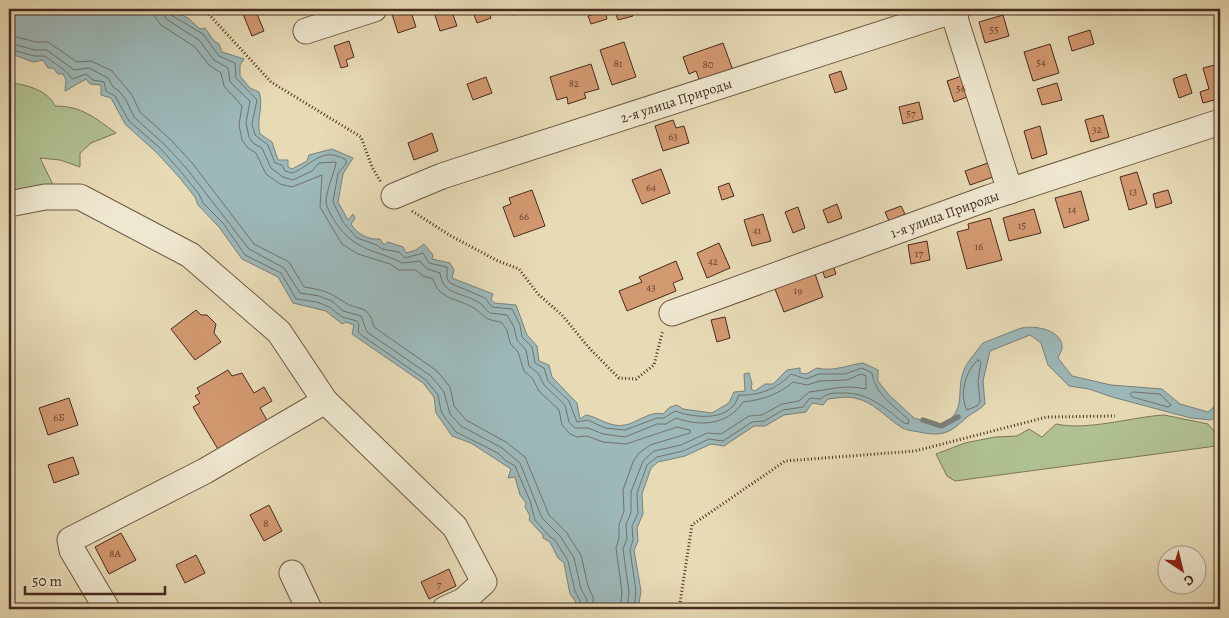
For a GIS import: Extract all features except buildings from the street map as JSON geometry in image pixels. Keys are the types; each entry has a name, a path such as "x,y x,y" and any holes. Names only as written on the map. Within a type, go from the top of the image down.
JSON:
{"lane":[{"path":"306,31 374,9"},
{"name":"2-я улица Природы","path":"394,196 442,176 954,9"},
{"path":"954,9 1010,191"},
{"name":"1-я улица Природы","path":"672,313 1010,191 1220,122"},
{"path":"9,204 45,197 80,197 190,255 279,332 325,401 455,527 484,582 454,605"},
{"path":"107,609 72,550 70,540 205,471 325,401"},
{"path":"292,573 309,609"}],"path":[{"path":"204,9 271,82 361,137 372,167 386,192 394,196 419,217 451,236 498,261 518,268 538,294 562,315 590,349 619,378 636,379 654,365 666,317 672,313"},
{"path":"679,609 692,525 785,461 915,451 1047,417 1115,416"}],"green space":[{"path":"9,83 42,92 52,100 55,106 73,108 88,114 116,133 91,143 80,153 80,167 60,160 40,158 56,191 9,206"},
{"path":"1164,415 1208,424 1218,436 1216,446 955,481 947,476 936,454 965,443 995,437 1017,436 1029,429 1042,437 1056,424 1068,426 1095,425"}],"water":[{"path":"9,9 170,9 188,18 200,29 205,28 214,41 219,44 222,52 244,59 240,65 240,76 250,88 259,92 261,102 260,134 272,142 278,160 288,160 288,167 292,169 307,161 309,155 332,149 353,158 343,174 338,202 348,220 353,214 355,218 351,224 353,228 367,237 380,239 384,245 388,242 403,247 406,253 416,250 424,244 433,255 432,259 450,263 454,270 452,278 493,294 491,299 494,303 516,305 527,335 537,346 539,361 549,365 552,377 577,403 580,419 586,415 619,426 630,424 649,415 663,414 670,407 677,405 683,409 712,413 729,403 734,392 745,391 744,374 749,373 752,384 751,389 755,391 765,384 773,384 787,370 800,368 800,373 806,374 817,368 835,369 863,363 878,370 878,381 889,395 914,418 941,426 956,413 963,373 967,364 983,343 1027,327 1041,328 1058,337 1062,350 1058,358 1072,376 1111,385 1162,389 1180,404 1208,412 1220,402 1220,415 1211,420 1191,418 1089,389 1069,386 1048,365 1041,343 1030,335 990,351 983,381 985,404 956,427 946,432 934,434 907,430 868,403 852,397 845,397 828,399 823,405 812,403 806,412 784,415 765,426 754,426 724,446 711,444 685,456 658,462 651,468 642,494 643,514 637,528 638,541 634,550 641,591 638,609 572,609 576,602 570,594 564,563 558,558 550,542 543,538 543,535 529,520 530,516 525,507 526,503 520,495 515,477 508,478 511,469 471,443 452,436 436,413 434,397 423,383 352,334 354,325 346,322 342,324 326,311 293,303 278,277 242,259 219,227 198,205 195,197 179,177 157,153 125,124 111,98 101,95 101,85 90,84 86,79 65,91 66,80 63,74 58,74 53,68 48,68 43,60 33,62 9,53"}],"waterway":[{"path":"923,420 941,426 958,417"}]}
